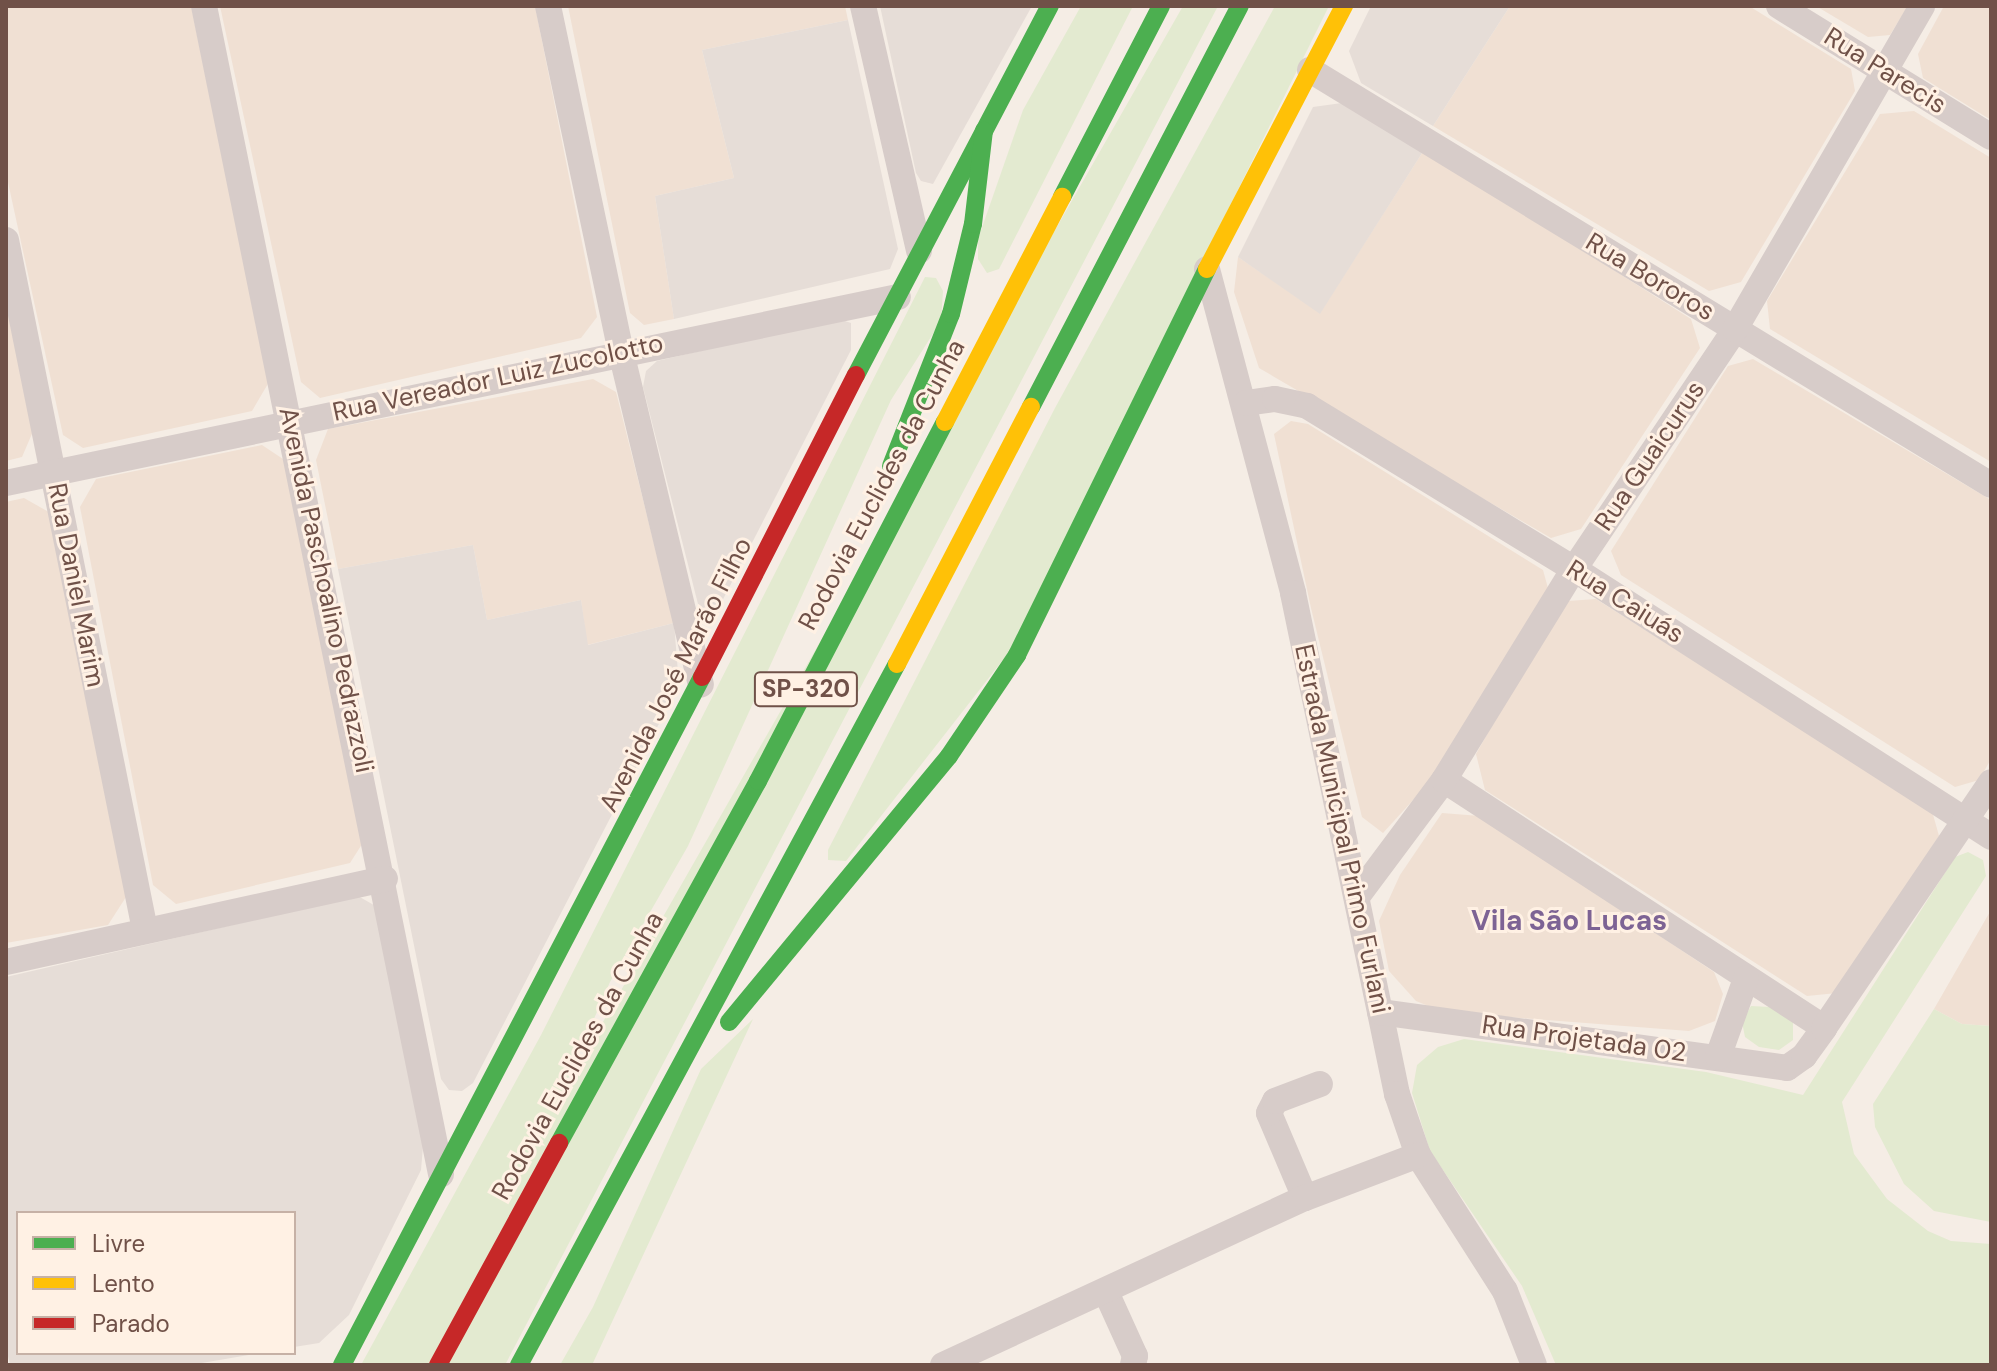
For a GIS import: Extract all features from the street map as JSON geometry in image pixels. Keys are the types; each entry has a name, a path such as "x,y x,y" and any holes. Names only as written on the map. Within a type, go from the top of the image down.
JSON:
{"main road":[{"name":"Avenida José Marão Filho","path":"342,1365 701,686 919,251 1050,6"},
{"name":"Rodovia Euclides da Cunha","path":"438,1365 789,720 1161,6"},
{"name":"SP-320","path":"519,1365 646,1133 1240,6"},
{"path":"646,1133 758,985 949,756 1017,655 1207,269 1344,6"},
{"path":"881,487 927,385 951,314 973,224 984,131"},
{"path":"789,720 850,559"}],"street":[{"name":"Avenida Paschoalino Pedrazzoli","path":"204,6 385,879 441,1174"},
{"path":"548,6 621,352 701,686"},
{"path":"863,6 919,251"},
{"name":"Rua Parecis","path":"1779,6 1991,137"},
{"name":"Rua Guaicurus","path":"1359,894 1444,780 1574,569 1735,329 1882,69 1922,6"},
{"name":"Rua Bororos","path":"1310,70 1991,485"},
{"name":"Rua Daniel Marim","path":"6,240 145,930"},
{"name":"Estrada Municipal Primo Furlani","path":"1207,269 1246,403 1359,894 1397,1094 1418,1155 1505,1291 1534,1365"},
{"name":"Rua Vereador Luiz Zucolotto","path":"6,483 621,352 898,297"},
{"name":"Rua Caiuás","path":"1246,403 1275,399 1307,406 1574,569 1991,837"},
{"path":"1444,780 1824,1028 1991,782"},
{"path":"6,962 385,879"},
{"path":"1718,1057 1746,979"},
{"name":"Rua Projetada 02","path":"1380,1012 1787,1068 1804,1056 1824,1028"},
{"path":"1305,1198 1269,1113 1275,1101 1320,1084"},
{"path":"943,1365 1305,1198 1418,1155"},
{"path":"1106,1292 1135,1356 1133,1365"}],"shaded area":[{"path":"6,6 191,6 269,382 252,411 83,448 63,435 6,173"},
{"path":"220,6 535,6 597,317 581,338 320,398 301,382"},
{"path":"568,6 845,6 848,20 702,50 734,178 655,196 674,319 644,325 630,313"},
{"path":"880,6 1032,6 933,184 921,181 916,173"},
{"path":"1371,6 1510,6 1433,126 1361,83 1349,51"},
{"path":"1510,6 1749,6 1851,69 1855,91 1741,282 1709,291 1433,126"},
{"path":"1816,6 1908,6 1890,35 1868,37"},
{"path":"1944,6 1991,6 1991,120 1923,78 1918,54"},
{"path":"848,20 898,249 890,269 674,319 655,196 734,178 702,50"},
{"path":"1349,102 1424,150 1320,314 1238,257 1313,107"},
{"path":"1914,111 1991,158 1991,462 1770,329 1767,301 1880,114"},
{"path":"1424,150 1691,319 1700,348 1581,529 1551,538 1259,368 1234,292 1238,257 1320,313"},
{"path":"6,300 34,429 22,457 6,461"},
{"path":"839,319 851,323 851,350 717,611 707,612 698,604 643,387 646,371 657,361"},
{"path":"1753,359 1991,500 1991,759 1979,780 1955,787 1621,575 1611,551 1728,366"},
{"path":"593,379 616,392 674,623 587,645 581,600 487,620 473,545 338,569 316,460 328,429"},
{"path":"1291,421 1308,424 1543,570 1549,592 1435,776 1383,833 1362,817 1311,608 1274,434"},
{"path":"262,445 286,461 364,841 350,863 176,904 153,885 80,507 96,479"},
{"path":"24,498 54,515 126,897 108,925 6,943 6,502"},
{"path":"473,545 487,620 581,600 588,645 674,623 679,685 473,1083 462,1091 449,1090 441,1079 338,569"},
{"path":"1596,599 1932,811 1939,836 1837,993 1807,996 1485,790 1476,754 1499,713 1568,601"},
{"path":"1442,813 1480,816 1714,972 1723,994 1715,1021 1689,1031 1443,1012 1416,1001 1389,971 1379,921 1400,875"},
{"path":"358,896 379,908 424,1135 421,1170 349,1315 319,1343 296,1347 296,1211 16,1211 16,1355 249,1355 190,1365 10,1365 6,1347 6,977"},
{"path":"1991,910 1991,1026 1962,1024 1934,1009"}],"green space":[{"path":"1081,6 1133,6 999,269 987,273 978,259 978,239 1023,110"},
{"path":"1183,6 1218,6 505,1365 361,1365 541,1035 925,277 936,278 943,291 941,321 891,400 688,846 610,982 559,1099"},
{"path":"1275,6 1329,6 1009,652 846,861 828,860 828,850 1055,408"},
{"path":"1968,852 1983,860 1986,876 1842,1102 1854,1154 1887,1199 1928,1231 1951,1241 1991,1244 1991,1365 1556,1365 1522,1286 1430,1151 1412,1093 1417,1065 1438,1047 1464,1039 1706,1072 1803,1095 1955,857"},
{"path":"1751,1006 1770,1007 1793,1022 1793,1040 1779,1050 1759,1047 1745,1037 1742,1022"},
{"path":"1934,1009 1962,1024 1991,1026 1991,1222 1934,1211 1904,1184 1875,1127 1873,1104"},
{"path":"753,1019 592,1365 560,1365 593,1307 701,1069"}],"traffic: fast":[{"path":"856,375 1050,6"},
{"path":"1062,197 1161,6"},
{"path":"1031,407 1240,6"},
{"path":"891,466 951,314 973,224 984,131"},
{"path":"729,1022 949,756 1017,655 1207,269"},
{"path":"559,1143 758,781 945,422"},
{"path":"519,1365 897,664"},
{"path":"342,1365 702,677"}],"traffic: slow":[{"path":"1207,269 1344,6"},
{"path":"945,422 1062,197"},
{"path":"897,664 1031,407"}],"traffic: jam":[{"path":"702,677 856,375"},
{"path":"438,1365 559,1143"}],"district":[{"name":"Vila São Lucas","path":"1569,921"}]}
